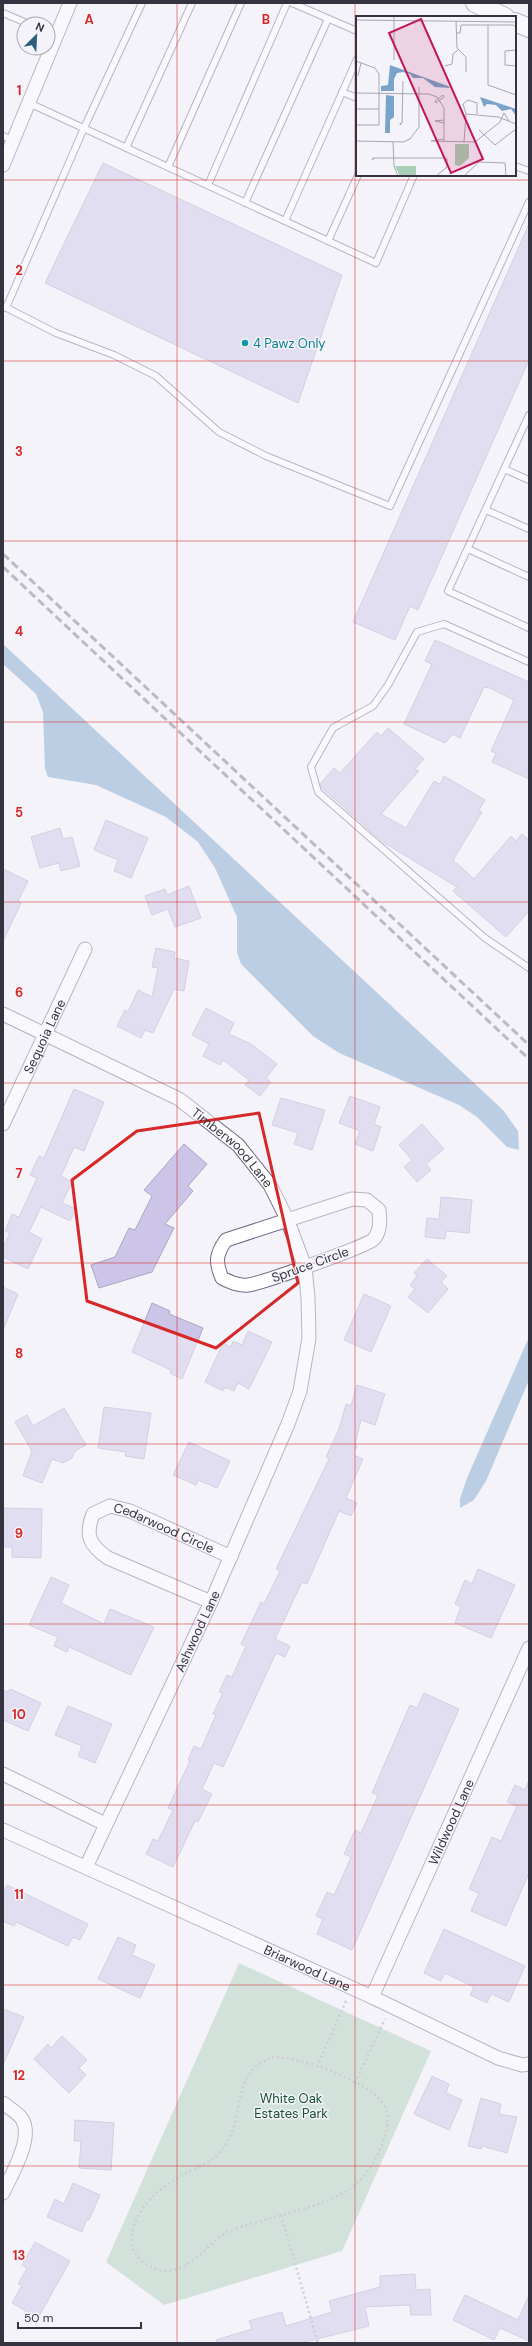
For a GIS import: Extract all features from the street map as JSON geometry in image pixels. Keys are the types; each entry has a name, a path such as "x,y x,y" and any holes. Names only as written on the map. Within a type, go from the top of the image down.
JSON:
{"main road":[{"path":"475,3 503,16"},
{"path":"516,22 529,28"}],"street":[{"path":"56,27 70,3"},
{"path":"3,165 8,138 29,103 45,56"},
{"name":"Sequoia Lane","path":"3,1124 85,949"},
{"name":"Timberwood Lane","path":"3,1014 179,1099 238,1145 270,1185 286,1219 305,1267 308,1298 309,1338 300,1391"},
{"name":"Spruce Circle","path":"352,1199 367,1200 379,1210 380,1228 373,1240 305,1267 247,1285 234,1284 222,1278 216,1264 218,1251 226,1240 286,1219 352,1199"},
{"name":"Ashwood Lane","path":"86,1867 211,1602 265,1480 300,1391"},
{"name":"Cedarwood Circle","path":"211,1602 108,1558 94,1548 88,1528 93,1514 110,1506 130,1511 231,1557"},
{"name":"Wildwood Lane","path":"372,1997 529,1648"},
{"path":"3,1774 105,1824"},
{"name":"Briarwood Lane","path":"3,1830 392,2006 498,2058 522,2065 529,2064"},
{"path":"3,2103 22,2119 26,2132 23,2148 3,2193"}],"lane":[{"path":"142,3 84,128 5,307 56,333 114,355 156,376 219,432 266,456 390,506 529,202"},
{"path":"126,148 192,3"},
{"path":"168,167 241,3"},
{"path":"208,185 287,3"},
{"path":"292,3 356,31"},
{"path":"3,13 16,18"},
{"path":"245,203 328,19"},
{"path":"285,221 356,61"},
{"path":"342,92 356,98"},
{"path":"29,103 376,263 414,176"},
{"path":"516,166 529,172"},
{"path":"328,241 358,176"},
{"path":"529,414 526,429 504,469 448,591 529,628"},
{"path":"504,469 529,480"},
{"path":"486,510 529,529"},
{"path":"468,549 529,577"},
{"path":"529,662 444,624 417,632 388,685 373,706 333,728 311,767 318,792 485,938 529,968"}],"path":[{"path":"317,2067 352,1988"},
{"path":"355,2083 392,2006"},
{"path":"284,2057 317,2067 355,2083 371,2092 385,2107 388,2118 382,2144 366,2175 340,2195 227,2232 218,2237 194,2260 172,2270 162,2271 149,2267 139,2258 132,2246 131,2236 136,2220 146,2202 159,2189 215,2158 222,2150 232,2130 244,2082 254,2068 267,2059 284,2057"},
{"path":"281,2214 318,2343"}],"highlighted area":[{"path":"259,1113 298,1283 216,1348 87,1301 72,1180 137,1131"}],"green space":[{"name":"White Oak Estates Park","path":"239,1963 431,2051 342,2251 164,2305 106,2262"}],"water":[{"path":"3,644 503,1110 518,1131 519,1150 507,1147 477,1117 459,1105 339,1053 313,1036 241,964 237,952 237,917 215,868 198,842 166,817 96,785 48,777 45,769 43,712 36,694 3,664"},
{"path":"529,1337 529,1380 486,1481 474,1500 460,1508 460,1499 467,1478"}],"building":[{"name":"4 Pawz Only","path":"103,163 342,275 298,403 45,283"},
{"path":"529,224 529,360 418,610 410,606 395,640 353,622"},
{"path":"435,640 529,682 529,779 492,762 496,753 491,751 514,700 490,688 484,687 460,738 453,734 445,743 404,724 432,664 425,661"},
{"path":"388,728 424,759 415,769 419,771 381,814 406,828 434,781 440,784 444,776 485,800 479,810 482,812 453,860 474,879 511,836 516,841 522,834 529,840 529,911 506,937 453,891 457,887 383,842 322,788 320,784 334,768 340,773 377,732 381,736"},
{"path":"106,820 148,838 131,878 114,871 118,860 94,850"},
{"path":"60,828 63,839 72,837 80,866 61,871 59,863 40,868 31,837"},
{"path":"3,869 28,881 18,901 21,903 3,941"},
{"path":"189,886 201,918 175,927 168,909 152,915 145,896 165,889 167,895"},
{"path":"156,948 175,952 174,958 189,961 184,991 174,989 153,1033 145,1030 141,1038 117,1026 125,1010 128,1012 138,990 152,997 158,968 152,967"},
{"path":"206,1008 234,1023 229,1034 251,1044 277,1064 266,1078 271,1082 260,1096 245,1085 249,1080 223,1060 220,1065 203,1056 209,1044 192,1035"},
{"path":"74,1089 104,1102 84,1151 74,1147 61,1176 72,1182 62,1203 76,1209 70,1221 41,1207 29,1232 42,1239 28,1269 3,1257 3,1247 10,1233 5,1231 12,1214 19,1217 37,1178 30,1175 39,1156 44,1158"},
{"path":"350,1096 380,1107 374,1124 381,1127 373,1151 355,1144 360,1131 339,1123"},
{"path":"281,1098 325,1110 312,1150 294,1144 298,1133 272,1125"},
{"path":"422,1124 444,1149 426,1164 431,1170 417,1182 404,1167 412,1160 399,1145"},
{"path":"184,1144 207,1164 188,1186 193,1191 165,1224 174,1228 152,1272 99,1288 91,1265 115,1257 129,1228 135,1230 152,1196 144,1190"},
{"path":"441,1197 472,1200 469,1233 446,1231 445,1239 425,1237 427,1218 439,1219"},
{"path":"427,1259 447,1276 441,1282 448,1289 428,1313 408,1297 415,1289 410,1285 417,1276 414,1273"},
{"path":"3,1287 18,1294 3,1330"},
{"path":"364,1294 391,1306 371,1352 344,1340"},
{"path":"152,1303 170,1311 169,1314 203,1328 182,1379 170,1373 171,1370 132,1352"},
{"path":"248,1331 272,1342 249,1389 238,1383 234,1391 225,1387 223,1391 205,1382 223,1343 231,1347 233,1341 242,1345"},
{"path":"357,1385 385,1394 375,1425 361,1420 355,1444 357,1446 353,1455 363,1459 346,1498 357,1503 351,1516 339,1511 307,1584 302,1582 275,1639 290,1646 285,1657 276,1653 223,1767 214,1763 202,1789 212,1794 198,1822 195,1821 173,1867 146,1854 153,1839 158,1841 173,1810 168,1808 190,1761 188,1760 194,1746 201,1749 216,1715 213,1714 223,1693 219,1692 227,1675 232,1677 246,1646 241,1644 261,1602 264,1604 280,1571 276,1569 329,1459 326,1457 339,1429 346,1404 351,1406"},
{"path":"104,1407 151,1413 144,1459 125,1456 126,1452 98,1448"},
{"path":"64,1408 86,1445 75,1451 72,1458 63,1463 52,1459 42,1483 23,1476 32,1451 15,1422 27,1415 33,1426"},
{"path":"189,1442 230,1461 217,1488 198,1480 196,1485 173,1475"},
{"path":"3,1508 42,1509 41,1558 12,1557 12,1547 3,1547"},
{"path":"478,1569 515,1585 491,1638 455,1623 461,1607 455,1604 465,1580 472,1584"},
{"path":"51,1577 69,1585 61,1603 104,1624 110,1609 154,1627 131,1675 69,1647 67,1652 54,1646 58,1637 29,1625"},
{"path":"10,1689 41,1703 28,1731 3,1720 3,1690 8,1692"},
{"path":"424,1693 459,1709 352,1950 317,1934 323,1919 316,1916 327,1892 334,1895 341,1880 351,1857 344,1854 355,1830 361,1833 378,1795 372,1793 410,1705 417,1708"},
{"path":"68,1706 112,1724 95,1763 78,1756 82,1746 55,1735"},
{"path":"529,1780 529,1873 506,1926 471,1911 479,1893 469,1889 492,1837 501,1841 517,1806 507,1802 515,1785 525,1790"},
{"path":"7,1885 88,1924 80,1940 73,1937 68,1946 16,1922 14,1926 3,1921 3,1894"},
{"path":"444,1929 525,1966 509,2002 491,1994 487,2003 470,1995 474,1987 445,1973 441,1981 424,1973"},
{"path":"118,1937 136,1945 132,1955 155,1965 140,1998 98,1979"},
{"path":"3,2009 24,2017 3,2065"},
{"path":"62,2036 87,2060 79,2068 86,2075 69,2093 34,2059 48,2044 51,2048"},
{"path":"432,2076 449,2084 446,2093 462,2100 449,2130 414,2114"},
{"path":"481,2098 501,2104 499,2114 517,2117 507,2153 482,2146 481,2149 468,2146"},
{"path":"75,2120 114,2123 111,2170 79,2168 81,2141 74,2141"},
{"path":"73,2183 100,2195 82,2232 47,2217 55,2199 64,2204"},
{"path":"35,2242 70,2261 38,2318 12,2303 22,2285 18,2284 27,2268 22,2265"},
{"path":"415,2274 416,2290 430,2289 431,2315 411,2315 410,2305 365,2307 369,2326 301,2343 217,2343 216,2340 252,2329 249,2321 282,2312 286,2326 332,2312 329,2301 380,2287 380,2276"},
{"path":"465,2295 518,2320 529,2295 529,2341 500,2328 494,2340 453,2320"}],"railway":[{"path":"3,554 529,1045"},
{"path":"3,567 529,1059"}],"place":[{"name":"4 Pawz Only","path":"245,343"}]}
